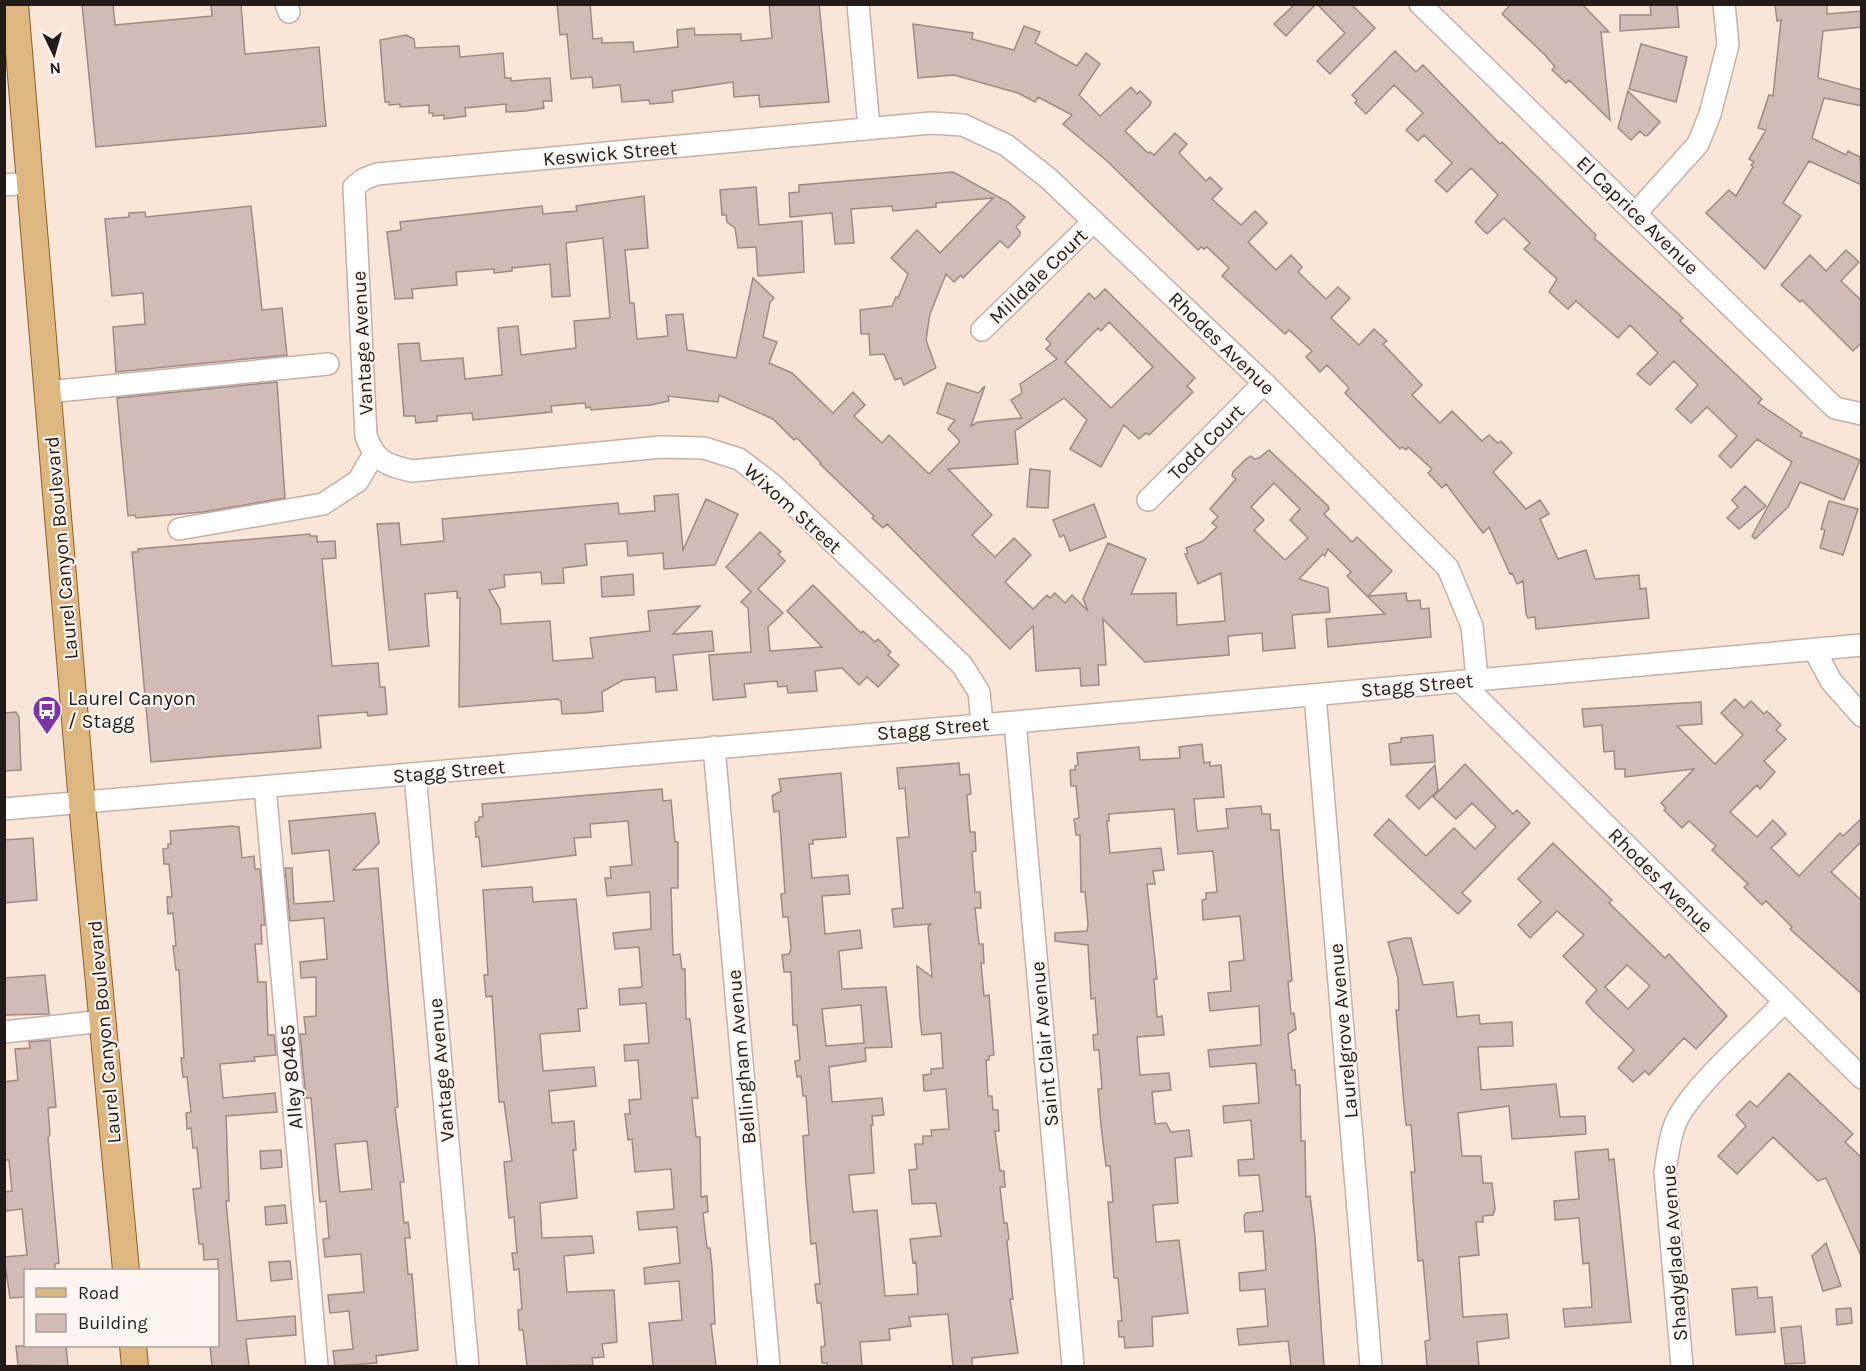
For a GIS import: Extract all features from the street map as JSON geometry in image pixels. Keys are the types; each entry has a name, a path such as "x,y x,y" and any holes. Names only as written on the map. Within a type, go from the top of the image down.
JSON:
{"main road":[{"name":"Laurel Canyon Boulevard","path":"15,4 82,803 126,1269"},
{"path":"133,1347 135,1366"}],"street":[{"path":"858,4 869,128"},
{"name":"El Caprice Avenue","path":"1420,4 1835,408 1862,414"},
{"path":"1636,213 1698,144 1710,114 1728,45 1724,4"},
{"name":"Rhodes Avenue","path":"869,128 931,123 963,125 1006,145 1048,178 1264,383 1448,568 1472,626 1468,680 1784,1002 1862,1078"},
{"name":"Keswick Street","path":"354,188 364,179 377,174 869,128"},
{"path":"4,185 31,183"},
{"name":"Vantage Avenue","path":"354,188 366,436 374,454"},
{"name":"Milldale Court","path":"982,330 1094,221"},
{"path":"48,392 328,364"},
{"name":"Todd Court","path":"1148,500 1264,383"},
{"name":"Wixom Street","path":"374,454 390,466 412,471 661,447 705,448 740,459 774,485 962,665 979,692 982,724"},
{"path":"179,529 324,504 358,481 374,454"},
{"name":"Stagg Street","path":"4,809 1015,722 1862,645"},
{"path":"1814,649 1831,681 1862,716"},
{"name":"Laurelgrove Avenue","path":"1315,695 1371,1366"},
{"name":"Saint Clair Avenue","path":"1015,722 1073,1366"},
{"name":"Bellingham Avenue","path":"714,747 769,1366"},
{"name":"Vantage Avenue","path":"414,774 468,1366"},
{"name":"Alley 80465","path":"265,787 317,1366"},
{"name":"Shadyglade Avenue","path":"1682,1366 1665,1172 1670,1143 1680,1115 1697,1092 1784,1002"},
{"path":"4,1032 103,1021"}],"building":[{"path":"82,4 113,4 115,25 212,16 211,4 241,4 245,54 319,47 326,126 96,147"},
{"path":"557,4 590,4 593,39 602,38 602,43 633,42 634,52 678,47 677,30 694,28 695,35 741,34 741,41 772,38 769,4 819,4 829,102 760,107 759,95 734,97 733,82 672,91 673,102 650,104 649,100 622,102 620,85 593,88 592,77 571,79 567,34 560,35"},
{"path":"1316,4 1286,36 1274,24 1294,5"},
{"path":"1317,4 1351,4 1375,28 1330,74 1317,61 1345,33"},
{"path":"1511,4 1582,4 1609,32 1601,32 1610,120 1569,80 1566,83 1552,70 1555,67 1545,55 1502,14"},
{"path":"1650,4 1677,4 1679,27 1620,31 1620,15 1651,15"},
{"path":"1775,4 1827,4 1827,14 1862,11 1862,27 1823,31 1818,78 1862,90 1862,106 1824,98 1812,138 1846,155 1848,151 1860,157 1862,185 1809,161 1783,203 1801,216 1765,269 1706,213 1729,190 1736,196 1753,167 1751,165 1754,162 1749,159 1766,130 1758,128 1769,95 1773,96 1781,20 1777,21"},
{"path":"913,24 973,33 972,39 1014,50 1024,26 1040,32 1035,43 1077,66 1086,53 1100,64 1079,95 1100,116 1131,87 1137,94 1140,91 1151,102 1150,105 1125,131 1148,153 1154,155 1175,133 1187,144 1179,153 1206,181 1210,177 1222,189 1212,199 1241,225 1255,211 1267,223 1248,242 1276,270 1291,255 1302,267 1298,272 1326,299 1338,287 1350,298 1331,318 1359,345 1374,329 1387,341 1383,344 1422,385 1412,395 1440,423 1452,411 1482,441 1489,435 1498,443 1501,441 1512,453 1493,472 1526,509 1540,500 1549,514 1540,519 1558,559 1586,550 1595,579 1639,575 1640,589 1646,588 1649,618 1536,629 1535,617 1528,618 1526,614 1523,581 1517,584 1512,573 1510,574 1489,527 1483,533 1446,484 1442,488 1428,473 1432,469 1408,447 1406,450 1402,447 1400,449 1345,393 1349,388 1327,365 1320,372 1306,357 1312,351 1289,330 1285,334 1222,276 1229,268 1207,247 1204,249 1201,247 1198,250 1107,161 1063,124 1072,115 1038,97 1035,102 1018,93 954,75 918,78"},
{"path":"406,35 414,39 415,48 459,46 460,57 503,53 505,78 511,78 511,81 550,78 552,101 543,101 544,108 525,111 506,112 506,104 465,108 466,116 444,119 444,115 433,116 433,113 429,113 429,105 400,107 400,104 389,105 389,102 385,102 380,40"},
{"path":"1641,44 1687,57 1676,102 1629,89"},
{"path":"1395,51 1416,72 1423,65 1500,144 1502,142 1596,235 1594,238 1683,318 1680,321 1762,399 1758,403 1802,433 1800,436 1860,460 1844,500 1800,482 1788,507 1755,539 1752,536 1792,462 1757,439 1731,468 1719,456 1737,436 1707,407 1691,423 1676,409 1698,385 1674,361 1650,385 1637,374 1658,353 1630,325 1618,338 1576,301 1568,309 1549,292 1557,279 1524,249 1530,243 1504,218 1487,234 1475,222 1498,195 1471,168 1447,192 1435,181 1452,163 1424,135 1418,141 1406,130 1423,113 1394,85 1366,114 1355,103 1357,100 1352,95"},
{"path":"1628,91 1660,122 1648,135 1645,136 1640,131 1631,140 1618,128"},
{"path":"953,172 1008,202 1025,217 1016,227 1020,235 1008,248 1000,241 963,278 961,275 954,282 946,274 930,314 926,340 936,368 904,385 901,378 895,380 884,354 870,355 869,334 861,334 860,310 892,306 896,297 898,298 908,274 891,258 917,230 940,253 993,198 936,203 936,207 893,211 892,206 851,209 854,243 835,244 832,213 790,217 789,193 799,192 799,185"},
{"path":"756,187 759,225 802,221 804,272 758,276 756,247 738,248 735,228 727,222 726,215 722,215 720,190"},
{"path":"644,196 648,248 625,250 630,303 634,303 637,339 668,336 666,315 683,314 687,350 736,358 753,278 774,298 770,302 763,337 777,342 769,363 792,373 833,413 853,392 865,405 854,416 882,443 889,435 929,474 959,443 959,440 948,429 955,420 937,413 947,383 978,393 985,386 971,426 978,422 1022,418 1011,400 1022,393 1020,384 1057,359 1046,349 1051,344 1046,339 1089,293 1095,299 1105,289 1195,378 1187,386 1193,392 1149,435 1146,433 1139,439 1124,425 1101,467 1070,449 1087,420 1064,398 1015,431 1018,464 948,469 992,515 972,535 995,557 1014,538 1031,555 1005,582 1033,609 1047,595 1050,598 1055,593 1065,603 1072,595 1088,611 1083,599 1108,543 1146,559 1131,594 1176,593 1177,625 1225,621 1221,573 1198,584 1185,554 1188,553 1186,548 1203,541 1217,527 1212,523 1218,517 1210,509 1236,479 1232,476 1233,472 1246,459 1251,456 1254,459 1259,458 1269,450 1328,506 1329,509 1324,514 1352,542 1357,537 1392,571 1368,596 1406,593 1407,601 1420,600 1421,609 1429,608 1431,637 1328,647 1326,619 1385,614 1347,576 1351,572 1328,549 1325,556 1323,554 1299,579 1328,588 1330,612 1292,615 1295,648 1263,651 1262,633 1228,636 1229,655 1145,662 1103,619 1106,665 1098,665 1099,685 1081,686 1080,668 1036,671 1033,626 1010,649 887,524 883,528 872,518 874,516 820,464 797,438 794,440 773,419 719,395 718,402 668,396 669,401 651,405 591,410 590,407 586,408 585,403 551,406 552,412 473,420 472,413 437,416 437,421 416,423 415,416 404,416 398,344 419,343 421,361 463,358 465,379 502,375 498,328 518,326 521,355 576,348 574,321 610,318 603,238 566,243 570,296 552,297 550,264 512,268 512,271 494,273 494,269 456,272 457,285 412,289 413,298 395,299 387,232 401,230 400,222 542,206 543,214 577,211 576,206","holes":["1109,322 1153,367 1111,408 1065,362 1098,328 1101,331","1274,483 1300,509 1290,520 1308,538 1285,560 1254,530 1264,520 1251,507"]},
{"path":"251,206 262,310 282,308 287,355 116,372 113,327 145,324 143,293 112,296 105,219 129,217 129,213 145,212 146,217"},
{"path":"1846,250 1859,262 1841,281 1862,301 1862,342 1853,351 1802,300 1800,302 1781,285 1810,255 1826,271"},
{"path":"277,382 285,498 203,512 136,518 135,515 128,516 117,398"},
{"path":"1030,469 1050,471 1048,508 1027,507"},
{"path":"1745,486 1766,506 1739,529 1727,518 1738,507 1732,500"},
{"path":"678,494 683,550 706,499 738,514 715,565 664,569 663,553 628,556 627,541 585,544 587,565 563,568 564,583 542,584 541,572 504,575 505,587 489,590 500,609 501,624 550,621 553,661 593,658 590,638 650,631 648,611 700,606 673,634 712,631 714,651 673,655 677,690 656,692 655,677 623,680 602,692 603,711 586,713 562,714 561,701 557,699 459,707 460,598 457,598 457,591 425,594 429,646 389,650 377,524 399,523 401,545 444,541 442,519 618,503 619,514 655,511 654,496"},
{"path":"1829,501 1858,509 1843,555 1820,548 1825,530 1821,529"},
{"path":"1094,504 1106,537 1070,551 1064,535 1060,537 1053,520"},
{"path":"760,532 781,552 778,554 785,561 758,589 783,613 768,627 770,651 822,647 787,611 813,585 861,633 863,631 875,642 878,639 891,652 888,655 899,665 878,687 867,677 859,685 842,668 815,671 817,691 788,693 787,686 778,687 777,681 744,684 746,697 713,700 709,655 751,652 748,608 741,602 751,592 726,567"},
{"path":"310,534 310,536 317,536 317,542 335,541 336,558 322,559 332,666 378,663 380,687 385,687 387,714 368,716 367,712 318,716 321,748 151,762 132,552 138,552 138,549"},
{"path":"633,574 634,595 602,597 601,577"},
{"path":"1735,699 1744,708 1751,701 1764,714 1767,711 1781,725 1776,730 1786,739 1764,761 1775,772 1760,789 1757,785 1730,812 1757,837 1773,820 1786,834 1771,848 1799,876 1840,833 1843,836 1862,818 1862,841 1831,872 1862,901 1862,994 1790,929 1792,927 1766,901 1762,905 1744,887 1748,884 1712,850 1716,846 1689,821 1682,828 1664,810 1666,808 1661,803 1694,769 1625,777 1625,769 1615,769 1614,751 1604,752 1602,725 1584,727 1582,709 1701,702 1702,724 1677,726 1715,764 1743,735 1721,713"},
{"path":"16,712 19,717 21,770 4,771 4,713"},
{"path":"1433,735 1435,762 1391,765 1389,744 1401,742 1401,738"},
{"path":"1202,744 1204,763 1210,762 1210,766 1221,765 1224,797 1194,799 1197,831 1228,828 1226,809 1261,806 1262,814 1270,814 1271,830 1279,830 1292,981 1288,982 1291,1014 1294,1013 1296,1029 1288,1034 1292,1070 1295,1070 1296,1085 1300,1085 1301,1141 1305,1141 1306,1197 1310,1196 1315,1237 1324,1366 1291,1366 1288,1341 1239,1345 1237,1329 1268,1326 1265,1289 1240,1291 1239,1273 1266,1270 1263,1231 1245,1232 1244,1216 1246,1213 1263,1211 1259,1175 1239,1176 1238,1160 1254,1159 1251,1120 1224,1123 1223,1106 1259,1103 1256,1063 1210,1067 1208,1050 1261,1045 1259,1006 1210,1011 1208,993 1231,991 1229,962 1244,960 1240,916 1203,920 1202,900 1206,899 1206,893 1217,892 1213,851 1178,854 1174,809 1109,814 1109,821 1107,821 1110,853 1161,848 1164,870 1153,871 1155,884 1147,884 1157,979 1154,979 1157,1017 1162,1016 1164,1035 1137,1037 1140,1075 1169,1073 1171,1090 1152,1092 1155,1124 1166,1123 1171,1132 1189,1130 1192,1156 1175,1158 1178,1203 1153,1205 1156,1242 1179,1240 1188,1313 1152,1317 1153,1346 1125,1348 1124,1337 1119,1337 1118,1321 1122,1321 1118,1278 1114,1278 1108,1202 1113,1202 1110,1166 1106,1166 1101,1126 1098,1089 1102,1089 1099,1050 1094,1050 1093,1035 1098,1034 1095,998 1091,999 1088,945 1055,941 1055,933 1087,931 1088,923 1085,892 1081,892 1080,835 1076,835 1074,819 1079,818 1076,786 1071,786 1070,770 1075,770 1075,766 1078,765 1077,753 1139,747 1140,760 1180,758 1179,747"},
{"path":"959,763 960,775 969,774 971,794 967,795 970,832 975,832 976,851 972,852 975,892 980,892 981,908 975,908 979,944 983,944 984,963 981,963 984,996 989,995 994,1055 989,1056 989,1060 986,1060 988,1096 992,1096 993,1110 998,1110 999,1131 995,1131 1000,1171 1004,1171 1005,1187 1000,1187 1004,1223 1007,1223 1009,1239 1007,1241 1013,1299 1010,1299 1018,1353 972,1358 972,1366 953,1366 948,1314 909,1317 911,1326 889,1329 890,1340 860,1342 862,1366 827,1366 827,1363 822,1363 821,1347 825,1346 821,1303 817,1303 815,1284 820,1284 816,1243 811,1244 803,1136 809,1135 806,1096 803,1096 801,1076 797,1077 795,1061 800,1060 797,1025 793,1025 791,972 784,972 782,955 789,954 791,949 788,917 783,917 781,894 785,893 779,811 774,812 772,796 781,791 779,779 841,773 846,837 813,840 813,844 809,844 812,878 848,875 850,894 822,896 825,934 860,930 862,948 839,951 842,989 886,987 892,1047 865,1048 866,1061 829,1067 832,1102 882,1098 884,1115 872,1116 873,1125 871,1125 874,1173 849,1175 853,1212 877,1210 885,1296 918,1294 916,1262 913,1263 910,1239 941,1236 936,1203 912,1204 909,1170 917,1169 915,1144 923,1144 923,1136 932,1136 931,1130 949,1129 946,1089 924,1091 923,1075 931,1074 931,1069 943,1068 941,1033 922,1035 920,1019 917,966 932,977 928,927 931,924 894,927 892,909 903,908 897,838 909,837 905,788 899,789 897,768","holes":["861,1005 864,1043 826,1046 822,1009"]},
{"path":"1465,764 1513,814 1517,810 1530,823 1462,893 1471,901 1458,914 1374,835 1389,819 1426,856 1454,828 1475,849 1496,827 1472,803 1456,819 1433,797"},
{"path":"1435,765 1438,790 1419,809 1406,796"},
{"path":"662,789 663,801 671,800 675,842 678,842 678,888 671,888 673,955 680,954 682,969 685,969 686,1019 690,1019 698,1098 692,1098 696,1137 700,1137 701,1197 707,1196 708,1212 703,1213 707,1248 710,1248 712,1267 715,1324 711,1324 716,1366 653,1366 649,1323 682,1320 679,1281 645,1284 644,1268 680,1263 677,1227 639,1230 637,1212 674,1209 671,1169 635,1172 632,1139 628,1140 625,1114 630,1114 629,1100 641,1099 638,1060 625,1061 624,1045 649,1043 646,1003 620,1005 619,989 642,987 639,947 615,949 613,933 651,929 650,892 607,896 605,878 611,878 610,867 632,865 628,821 590,824 591,837 574,838 576,855 482,867 479,837 476,837 475,822 479,821 479,817 483,817 482,804"},
{"path":"375,813 379,843 353,870 378,868 398,1107 395,1108 404,1182 400,1182 404,1223 408,1222 410,1238 405,1238 408,1274 412,1274 418,1350 376,1356 377,1363 335,1366 333,1351 353,1349 349,1311 330,1313 328,1295 364,1292 361,1254 325,1257 323,1239 329,1238 326,1201 320,1202 311,1098 306,1098 300,1034 306,1034 304,1017 316,1016 316,977 301,978 300,962 327,959 324,918 290,921 285,868 292,868 294,904 334,901 329,850 292,854 289,821","holes":["367,1141 372,1189 340,1192 335,1144"]},
{"path":"239,827 242,858 254,856 255,869 260,869 265,925 261,925 262,944 255,944 258,982 266,982 268,1035 274,1035 276,1055 254,1057 255,1061 220,1064 223,1098 275,1093 277,1112 226,1116 229,1201 226,1201 237,1321 295,1316 296,1335 246,1339 249,1366 212,1366 210,1347 219,1347 219,1269 218,1259 204,1260 203,1244 199,1244 193,1189 201,1188 197,1148 193,1148 191,1128 187,1129 186,1113 191,1112 187,1077 183,1077 181,1058 184,1058 179,970 176,970 173,946 176,946 173,913 168,914 167,897 172,897 169,864 164,864 163,849 168,848 168,844 171,844 170,831"},
{"path":"33,838 37,900 4,903 4,840"},
{"path":"1553,843 1612,900 1609,903 1665,958 1669,954 1727,1016 1696,1049 1684,1038 1649,1075 1645,1071 1633,1082 1618,1068 1634,1050 1586,1002 1597,990 1563,956 1584,935 1557,911 1530,938 1518,925 1541,902 1518,879","holes":["1627,965 1650,986 1628,1009 1605,987"]},
{"path":"532,887 533,902 576,899 587,1008 578,1009 580,1031 540,1034 543,1071 594,1067 596,1086 549,1091 552,1123 574,1121 576,1150 573,1150 577,1198 540,1203 542,1238 592,1236 594,1253 564,1256 567,1292 614,1290 617,1342 602,1344 604,1357 592,1358 593,1365 527,1366 523,1330 519,1330 518,1310 522,1309 519,1269 514,1270 512,1253 517,1253 514,1217 509,1218 504,1162 512,1161 504,1102 499,1102 492,996 486,997 484,975 488,975 483,890"},
{"path":"1411,938 1423,985 1453,982 1457,1017 1479,1015 1480,1024 1512,1022 1513,1046 1478,1047 1481,1090 1556,1084 1560,1117 1585,1116 1586,1134 1512,1139 1509,1106 1458,1113 1462,1156 1481,1156 1483,1183 1492,1183 1495,1209 1493,1215 1483,1216 1483,1222 1476,1222 1479,1255 1459,1257 1463,1317 1507,1314 1509,1338 1477,1342 1479,1366 1427,1366 1425,1341 1430,1340 1423,1260 1418,1261 1411,1172 1415,1172 1411,1125 1406,1125 1403,1094 1396,1010 1399,1010 1398,978 1388,942"},
{"path":"45,975 49,1014 4,1015 4,978"},
{"path":"50,1040 56,1107 48,1108 50,1134 48,1138 59,1263 55,1264 55,1269 24,1269 24,1297 10,1298 4,1257 27,1255 22,1209 6,1211 4,1192 12,1191 9,1160 4,1160 4,1082 18,1080 15,1049 30,1048 29,1042"},
{"path":"1789,1073 1853,1134 1845,1142 1862,1158 1862,1258 1826,1178 1818,1181 1773,1137 1737,1174 1718,1156 1746,1126 1736,1115 1750,1101 1757,1107"},
{"path":"1608,1149 1609,1160 1614,1159 1631,1322 1565,1327 1563,1309 1592,1307 1589,1263 1583,1264 1579,1218 1555,1220 1554,1201 1579,1199 1575,1152"},
{"path":"281,1150 282,1167 261,1169 260,1151"},
{"path":"285,1205 287,1223 266,1225 265,1207"},
{"path":"1826,1243 1841,1286 1823,1291 1812,1256"},
{"path":"290,1261 292,1279 271,1281 269,1262"},
{"path":"1757,1287 1758,1298 1772,1297 1775,1332 1736,1335 1732,1289"},
{"path":"1851,1308 1852,1323 1837,1325 1836,1309"},
{"path":"1801,1326 1805,1363 1785,1364 1781,1328"},
{"path":"16,1346 66,1347 68,1366 18,1365"}],"place":[{"name":"Laurel Canyon / Stagg","path":"47,736"}]}
